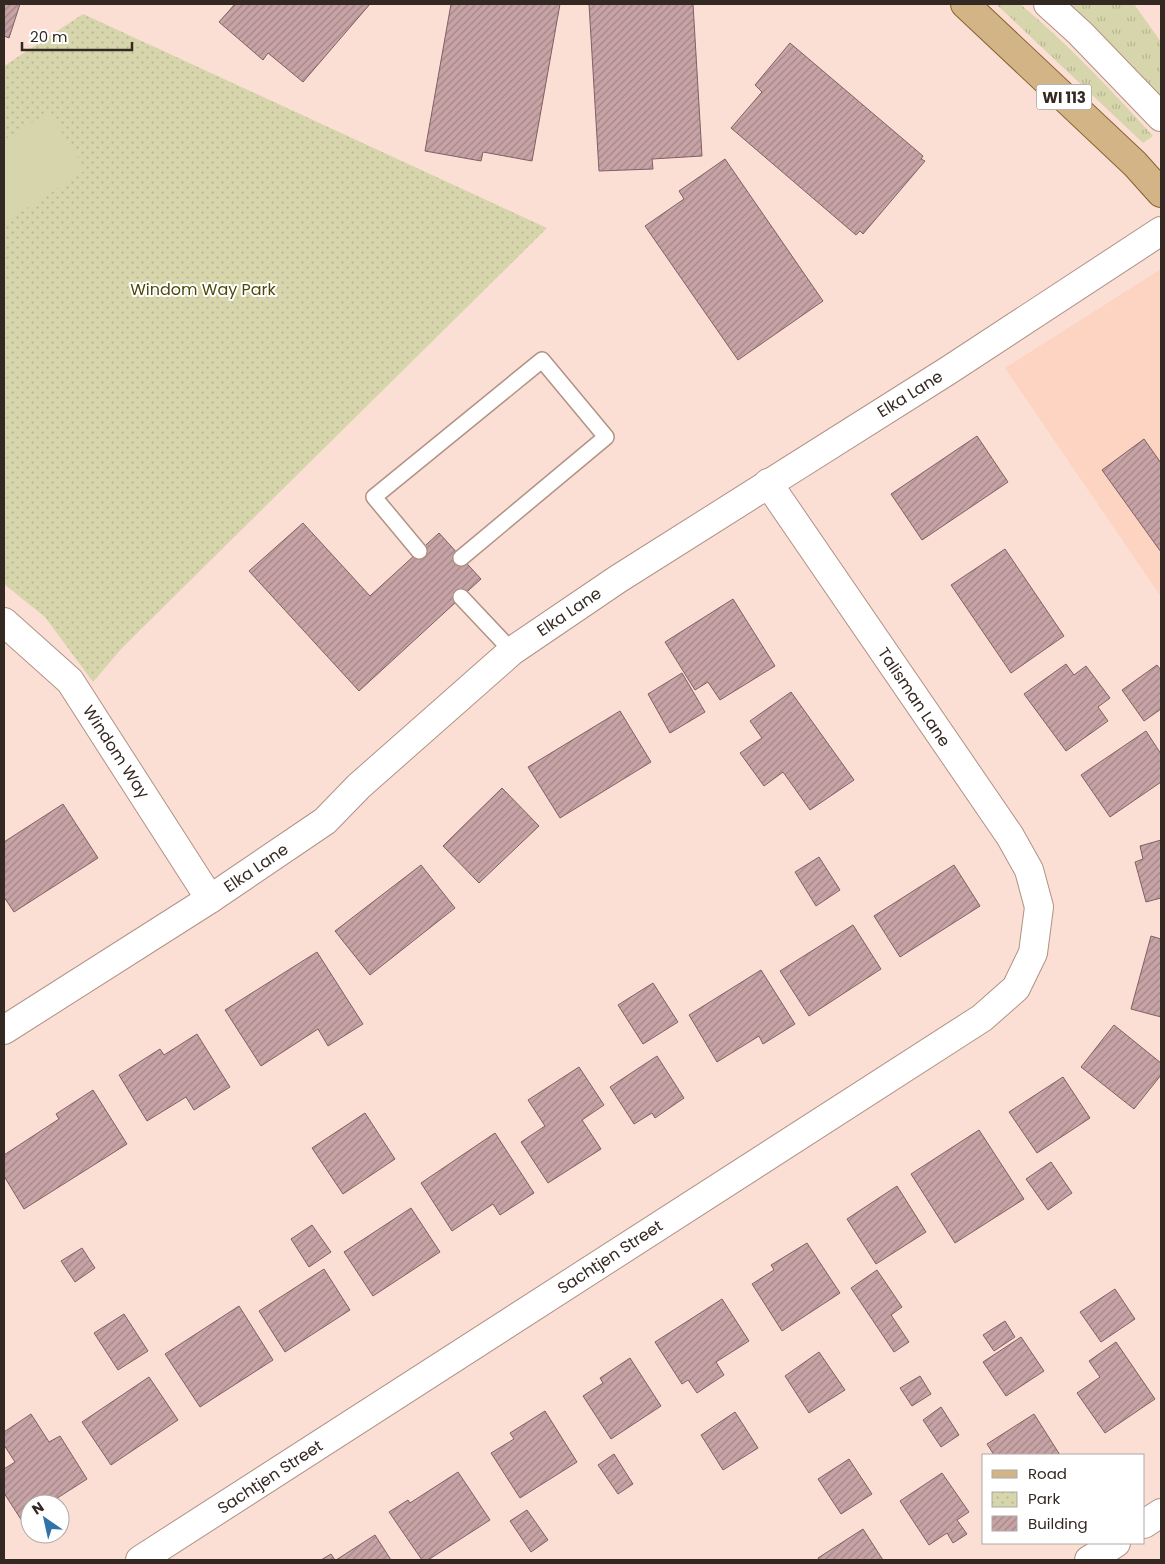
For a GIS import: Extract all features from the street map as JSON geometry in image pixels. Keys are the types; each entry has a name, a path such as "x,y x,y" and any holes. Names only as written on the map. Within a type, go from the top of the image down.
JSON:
{"main road":[{"name":"WI 113","path":"965,4 1135,164 1161,193"}],"street":[{"path":"1048,4 1080,33 1161,117"},
{"name":"Elka Lane","path":"4,1030 210,898 325,821 360,786 512,651 618,579 949,370 1161,231"},
{"name":"Talisman Lane","path":"768,483 1010,836 1029,870 1039,907 1037,920"},
{"name":"Windom Way","path":"4,622 70,681 210,898"},
{"name":"Sachtjen Street","path":"140,1560 982,1018 1016,988 1033,953 1037,920"},
{"path":"1145,1523 1161,1513"},
{"path":"1088,1560 1114,1544"}],"lane":[{"path":"419,551 374,497 542,360 606,437 461,558"},
{"path":"462,597 512,651"}],"shaded area":[{"path":"1161,269 1161,597 1005,368"}],"green space":[{"path":"996,4 1020,4 1038,19 1072,51 1153,136 1143,143"},
{"path":"1069,4 1134,4 1161,42 1161,101"},
{"name":"Windom Way Park","path":"83,14 547,228 122,648 93,682 45,617 4,584 4,66"},
{"path":"49,112 86,170 4,223 4,140"}],"building":[{"path":"4,4 20,4 9,38 4,36"},
{"path":"235,4 370,4 303,82 268,53 263,60 219,22"},
{"path":"451,4 560,4 532,161 483,152 481,161 425,151"},
{"path":"589,4 693,4 702,156 652,159 653,169 599,171"},
{"path":"790,43 923,156 921,159 925,161 863,234 860,231 856,235 731,128 762,92 755,85"},
{"path":"725,159 823,301 738,360 645,226 684,199 679,191"},
{"path":"977,436 1008,482 922,540 891,494"},
{"path":"1144,439 1161,463 1161,552 1102,470"},
{"path":"303,523 370,596 439,533 481,579 359,691 249,571"},
{"path":"1005,549 1064,636 1011,673 951,585"},
{"path":"733,599 775,666 720,700 708,682 695,690 665,642"},
{"path":"1066,664 1074,675 1086,666 1110,698 1098,707 1108,721 1066,751 1024,694"},
{"path":"1157,665 1161,668 1161,709 1144,721 1122,690"},
{"path":"682,673 705,712 670,733 648,694"},
{"path":"791,692 854,780 810,810 783,772 764,786 740,753 762,738 750,721"},
{"path":"620,711 651,762 560,818 528,767"},
{"path":"1146,731 1161,754 1161,782 1110,817 1081,775"},
{"path":"502,788 539,826 479,883 443,846"},
{"path":"63,804 98,858 14,912 4,897 4,842"},
{"path":"1161,840 1161,898 1146,902 1135,862 1143,859 1140,846"},
{"path":"819,857 840,890 816,906 795,872"},
{"path":"421,865 455,908 370,975 335,931"},
{"path":"954,865 980,906 900,957 874,916"},
{"path":"853,925 881,969 809,1016 780,971"},
{"path":"1151,936 1161,939 1161,1017 1131,1009"},
{"path":"317,952 363,1024 328,1046 318,1029 261,1066 225,1010"},
{"path":"761,970 795,1024 763,1044 759,1036 717,1062 689,1015"},
{"path":"653,983 678,1022 643,1044 618,1005"},
{"path":"1114,1025 1161,1063 1161,1075 1134,1109 1081,1067"},
{"path":"197,1034 230,1087 194,1110 186,1097 147,1121 119,1075 160,1049 164,1055"},
{"path":"657,1056 684,1098 655,1118 652,1113 634,1124 610,1087"},
{"path":"579,1067 604,1105 582,1120 601,1149 548,1183 521,1142 545,1126 528,1100"},
{"path":"1063,1077 1090,1118 1037,1153 1009,1112"},
{"path":"93,1090 127,1144 24,1209 4,1176 4,1155 59,1119 56,1114"},
{"path":"365,1113 395,1159 343,1194 312,1148"},
{"path":"979,1130 1024,1199 955,1243 911,1174"},
{"path":"495,1133 534,1193 500,1215 493,1204 452,1231 421,1183"},
{"path":"1051,1162 1072,1193 1048,1210 1026,1179"},
{"path":"897,1186 926,1232 876,1264 847,1219"},
{"path":"411,1208 440,1252 373,1296 344,1252"},
{"path":"312,1225 331,1252 309,1267 291,1239"},
{"path":"807,1243 840,1293 782,1331 752,1284 774,1270 771,1265"},
{"path":"82,1248 95,1268 75,1282 61,1261"},
{"path":"324,1269 350,1310 285,1352 259,1311"},
{"path":"877,1270 902,1307 891,1315 909,1342 894,1352 851,1288"},
{"path":"1115,1289 1135,1319 1101,1342 1080,1312"},
{"path":"722,1299 749,1341 716,1362 724,1375 697,1393 688,1380 682,1384 655,1342"},
{"path":"239,1306 273,1360 200,1407 165,1354"},
{"path":"124,1314 148,1351 118,1370 94,1333"},
{"path":"1005,1321 1015,1337 994,1351 983,1335"},
{"path":"1021,1337 1044,1371 1006,1396 983,1362"},
{"path":"1116,1342 1155,1399 1105,1433 1077,1393 1100,1377 1089,1361"},
{"path":"819,1352 845,1390 809,1413 785,1376"},
{"path":"630,1358 661,1406 611,1439 583,1396 603,1383 600,1378"},
{"path":"920,1376 931,1394 912,1406 900,1388"},
{"path":"149,1377 178,1420 111,1465 82,1422"},
{"path":"941,1407 959,1435 941,1447 923,1420"},
{"path":"545,1411 577,1462 520,1498 491,1453 514,1439 510,1433"},
{"path":"735,1412 758,1448 723,1470 701,1435"},
{"path":"31,1414 49,1442 60,1436 87,1479 64,1494 20,1494 20,1518 4,1493 4,1469 15,1462 4,1445 4,1432"},
{"path":"1034,1414 1059,1454 993,1454 987,1444"},
{"path":"614,1454 633,1484 618,1494 598,1465"},
{"path":"849,1459 872,1494 841,1514 818,1479"},
{"path":"458,1472 490,1520 428,1560 422,1560 389,1512 408,1500 410,1503"},
{"path":"942,1473 969,1512 957,1520 967,1534 953,1543 947,1533 929,1545 900,1501"},
{"path":"527,1510 548,1540 531,1552 510,1521"},
{"path":"863,1529 883,1560 819,1560 818,1558"},
{"path":"375,1535 391,1560 336,1560"},
{"path":"331,1554 335,1560 321,1560"}]}
